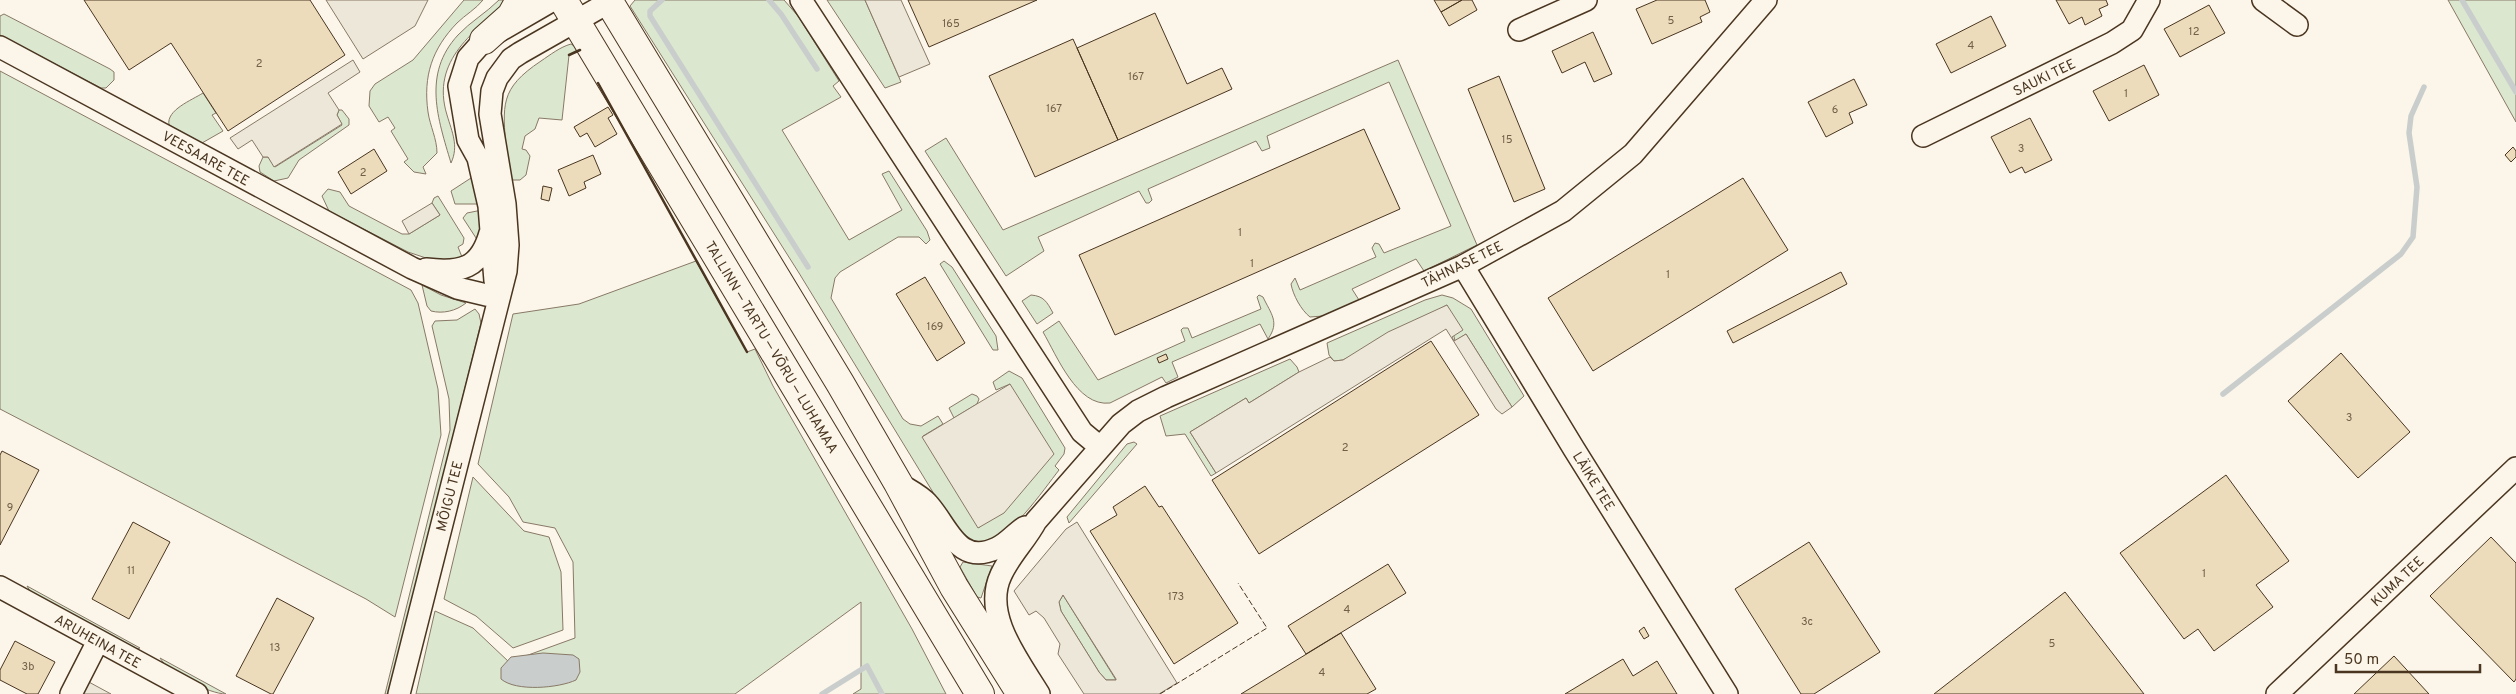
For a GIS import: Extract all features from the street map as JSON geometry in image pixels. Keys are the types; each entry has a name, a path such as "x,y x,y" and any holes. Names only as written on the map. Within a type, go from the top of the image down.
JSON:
{"highway":[{"path":"484,40 511,16 520,0"},
{"path":"610,1 898,483 954,587 1021,694"},
{"name":"TALLINN — TARTU — VÕRU — LUHAMAA","path":"569,10 980,694"}],"street":[{"name":"MÕIGU TEE","path":"499,298 493,272 492,228 489,206 478,158 468,140 461,105 460,86 468,58 484,40 553,0"},
{"path":"1519,30 1586,0"},
{"name":"TÄHNASE TEE","path":"1036,520 1100,447 1132,416 1166,397 1463,266 1563,211 1633,154 1766,0"},
{"name":"SAUKI TEE","path":"1923,136 2112,43 2132,30 2149,0"},
{"path":"2263,0 2297,25"},
{"name":"MÕIGU TEE","path":"399,694 506,271 508,246 506,204 490,114 492,91 497,78 511,60 569,10 610,1"},
{"path":"801,2 1082,432 1100,447"},
{"name":"VEESAARE TEE","path":"0,47 412,268 457,288 499,298"},
{"name":"VEESAARE TEE","path":"412,268 457,270 472,264 481,256 492,228"},
{"name":"LÄIKE TEE","path":"1463,266 1574,449 1727,694"},
{"name":"KUMA TEE","path":"2277,694 2516,468"},
{"path":"898,483 927,503 946,531 957,544 967,551 979,554 998,548 1018,531 1036,520"},
{"path":"1036,520 1028,536 1008,562 1000,577 996,598 997,612 1004,633 1039,694"},
{"name":"ARUHEINA TEE","path":"0,587 197,694"},
{"path":"71,694 98,641"}],"green space":[{"path":"464,0 483,0 448,33 431,64 428,75 427,99 437,153 423,167 426,174 414,172 404,162 408,159 391,131 395,128 388,117 379,122 369,106 370,91 375,84 413,60"},
{"path":"499,0 512,0 484,23 459,48 450,62 445,78 443,95 455,145 451,163 438,113 436,97 440,65 447,50 458,35"},
{"path":"635,0 784,0 798,16 839,81 833,86 841,97 782,130 849,240 902,210 882,174 889,171 927,231 930,240 926,244 919,237 898,237 840,272 835,278 831,298 903,419 910,424 921,426 938,416 943,424 923,436 979,528 1010,384 996,390 993,382 1009,371 1022,378 1065,448 1064,454 1055,466 1059,470 1035,502 1002,535 992,541 982,543 970,538 953,525 799,273 630,6"},
{"path":"827,0 865,0 901,82 885,88"},
{"path":"2448,0 2516,0 2516,122"},
{"path":"4,14 110,69 114,72 114,80 106,88 101,88 0,35 0,16"},
{"path":"571,44 579,49 569,55 562,120 539,118 535,129 525,136 522,149 526,150 530,156 526,175 520,180 513,180 510,177 507,166 504,121 507,99 517,80 527,71 555,51"},
{"path":"1398,60 1477,245 1424,271 1416,259 1352,289 1359,300 1323,316 1310,317 1298,302 1291,284 1295,278 1300,290 1376,257 1372,248 1375,243 1379,244 1384,253 1451,226 1389,82 1267,136 1270,148 1262,151 1256,141 1148,189 1152,200 1149,203 1146,203 1139,191 1038,237 1044,251 1006,276 925,151 946,138 1003,230"},
{"path":"0,71 411,290 418,303 438,389 441,435 395,617 366,599 0,409"},
{"path":"203,93 216,113 212,115 223,131 202,143 169,125 169,120 176,110"},
{"path":"339,110 342,110 349,119 349,125 299,160 288,178 274,181 260,172 259,166 263,157 268,157 275,167 342,125 337,115"},
{"path":"471,178 474,179 482,204 455,204 451,191"},
{"path":"328,189 340,192 349,206 402,234 409,234 440,215 432,203 434,198 438,196 464,238 463,244 458,247 462,257 454,260 432,260 408,252 329,211 322,196"},
{"path":"482,210 483,220 478,241 463,218 467,213"},
{"path":"696,261 747,352 755,349 773,386 912,629 946,694 853,694 861,689 861,602 735,694 416,694 435,611 473,628 509,662 575,638 573,562 555,528 523,522 509,497 478,464 513,314 579,304"},
{"path":"944,261 952,267 996,336 998,350 993,350 940,264"},
{"path":"422,285 441,295 466,303 449,311 431,311 427,306"},
{"path":"1031,295 1045,300 1053,313 1037,324 1022,301"},
{"path":"1259,295 1263,297 1273,318 1272,333 1268,339 1260,324 1172,362 1178,377 1166,383 1162,377 1110,403 1098,402 1078,389 1069,378 1043,332 1059,321 1098,380 1185,341 1181,330 1183,328 1188,328 1192,338 1261,309 1257,297"},
{"path":"1442,295 1453,298 1471,309 1524,396 1512,407 1466,334 1455,341 1447,305 1343,360 1334,361 1329,355 1327,343 1425,300"},
{"path":"475,309 479,314 481,323 389,694 385,694 450,430 449,399 432,326 435,321 457,320"},
{"path":"1290,359 1299,372 1249,403 1246,398 1190,432 1216,473 1211,476 1185,434 1166,436 1160,416"},
{"path":"972,394 979,399 977,404 954,418 949,408"},
{"path":"1134,442 1137,444 1069,523 1067,517 1127,444"},
{"path":"473,477 524,531 549,537 561,572 563,630 513,648 476,616 444,599"},
{"path":"963,562 992,566 981,598 977,597 960,567"},
{"path":"27,586 140,648 136,649 38,596 30,591"},
{"path":"1063,595 1116,680 1106,680 1099,672 1061,611 1059,602"},
{"path":"160,658 226,694 200,687 190,682 172,670"}],"shaded area":[{"path":"326,0 428,0 415,26 363,59"},
{"path":"865,0 901,0 930,64 899,77"},
{"path":"353,60 360,72 328,93 339,110 337,115 342,124 274,167 268,157 263,157 252,140 238,149 230,138"},
{"path":"432,203 440,215 409,234 402,221"},
{"path":"1447,305 1463,330 1452,337 1454,341 1466,334 1512,407 1502,414 1496,409 1446,329 1216,473 1190,432 1246,398 1249,403 1299,372 1330,357 1334,361 1343,360 1388,332"},
{"path":"1010,384 1054,454 1004,513 978,528 922,437"},
{"path":"1077,522 1177,683 1159,694 1084,694 1058,654 1060,644 1044,618 1036,611 1029,615 1014,591 1066,529","holes":["1063,595 1116,679 1106,680 1099,672 1061,611 1059,602"]},
{"path":"543,653 573,655 579,659 580,672 576,680 549,687 527,687 517,686 501,679 501,668 511,657"},
{"path":"74,674 111,694 63,694"}],"building":[{"path":"84,0 310,0 345,55 228,131 171,43 129,70"},
{"path":"908,0 1037,0 929,47"},
{"path":"1434,0 1462,0 1441,12"},
{"path":"1462,0 1472,0 1477,10 1449,26 1441,12"},
{"path":"1657,0 1705,0 1710,12 1700,17 1702,22 1652,44 1636,9"},
{"path":"2056,0 2106,0 2108,5 2099,9 2102,16 2085,25 2082,17 2069,24"},
{"path":"2209,5 2225,33 2180,57 2164,29"},
{"path":"1155,13 1187,84 1222,68 1232,89 1118,140 1077,48"},
{"path":"1991,16 2006,46 1951,73 1936,44"},
{"path":"1593,32 1612,74 1594,82 1585,62 1562,73 1552,51"},
{"path":"1073,39 1118,140 1035,177 989,76"},
{"path":"2144,65 2159,95 2109,121 2093,91"},
{"path":"1499,76 1545,189 1514,202 1468,89"},
{"path":"1854,79 1867,105 1849,113 1853,123 1826,137 1808,102"},
{"path":"608,107 613,115 608,118 617,134 595,147 587,133 580,137 574,127"},
{"path":"2030,118 2052,160 2025,173 2022,167 2010,173 1991,137"},
{"path":"1364,129 1400,209 1115,335 1079,255"},
{"path":"2513,147 2516,151 2516,157 2511,162 2505,155"},
{"path":"374,149 387,171 351,194 338,172"},
{"path":"593,155 601,174 584,182 586,188 569,196 558,170"},
{"path":"1743,178 1788,250 1593,371 1548,298"},
{"path":"543,186 552,188 549,201 541,199"},
{"path":"1841,272 1847,284 1733,343 1727,331"},
{"path":"925,277 965,343 937,361 896,294"},
{"path":"1431,341 1479,415 1259,554 1212,480"},
{"path":"2341,353 2410,432 2358,478 2288,401"},
{"path":"1166,354 1168,359 1159,363 1157,358"},
{"path":"2,451 39,470 0,545 0,455"},
{"path":"2226,475 2289,561 2256,585 2273,607 2214,651 2198,629 2184,639 2120,553"},
{"path":"1145,486 1159,507 1162,506 1238,623 1174,664 1090,531 1117,515 1113,507"},
{"path":"133,522 170,542 129,619 92,599"},
{"path":"2491,537 2516,563 2516,679 2514,682 2430,596"},
{"path":"1809,542 1880,652 1814,694 1801,694 1735,589"},
{"path":"1388,564 1406,593 1306,654 1288,626"},
{"path":"2065,592 2144,694 1934,694"},
{"path":"277,598 314,618 273,694 271,694 236,676"},
{"path":"1644,627 1649,636 1644,639 1639,631"},
{"path":"1341,633 1376,689 1367,694 1241,694"},
{"path":"15,641 55,662 38,694 27,694 0,680 0,670"},
{"path":"2394,656 2429,694 2354,694"},
{"path":"1623,659 1633,676 1657,661 1677,694 1565,694"}],"waterway":[{"path":"662,0 650,11 650,16 808,267"},
{"path":"769,0 781,14 817,69"},
{"path":"2462,0 2516,92"},
{"path":"2223,394 2401,254 2413,237 2417,187 2409,133 2411,116 2424,87"},
{"path":"822,694 867,666 882,694"}],"fence":[{"path":"1160,694 1267,628 1238,583"}],"wall":[{"path":"569,55 580,50"},
{"path":"598,83 747,352"}]}
